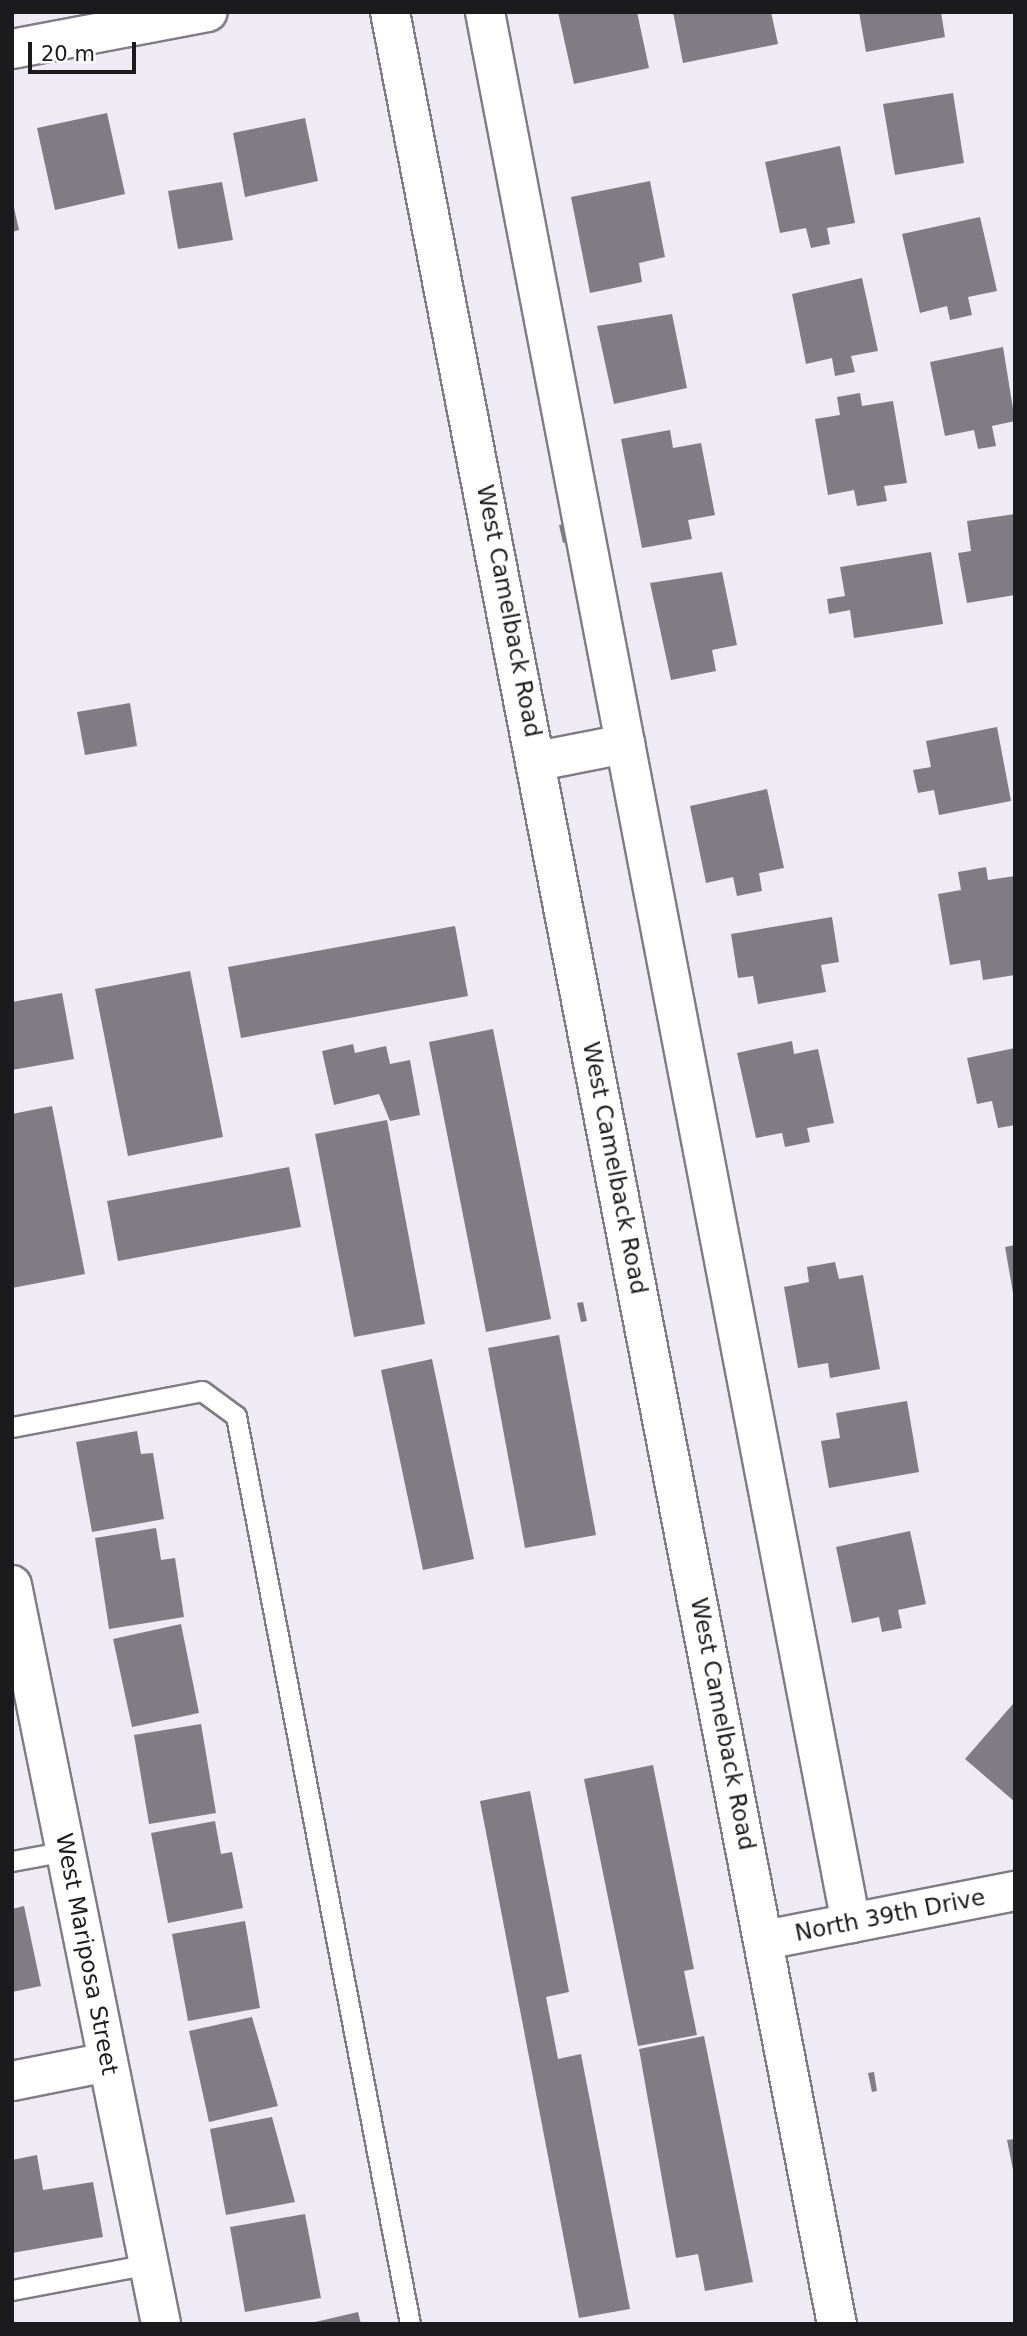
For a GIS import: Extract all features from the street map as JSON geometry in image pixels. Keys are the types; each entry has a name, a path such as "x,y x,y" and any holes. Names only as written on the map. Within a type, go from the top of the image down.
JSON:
{"street":[{"path":"12,49 208,12"},
{"name":"West Camelback Road","path":"390,12 538,761 837,2324"},
{"path":"485,12 851,1923"},
{"path":"538,761 625,744"},
{"name":"West Mariposa Street","path":"12,1585 18,1646 66,1851 161,2324"},
{"name":"North 39th Drive","path":"765,1940 1015,1891"},
{"path":"12,2081 108,2062"}],"lane":[{"path":"12,1427 202,1391 236,1416 410,2324"},
{"path":"12,1861 66,1851"},
{"path":"12,2290 149,2264"}],"building":[{"path":"558,12 637,12 649,68 574,84"},
{"path":"673,12 771,12 778,44 683,63"},
{"path":"859,12 941,12 945,37 866,52"},
{"path":"953,93 964,163 895,175 883,104"},
{"path":"107,113 125,194 55,210 37,128"},
{"path":"305,118 318,181 245,197 233,133"},
{"path":"840,146 855,223 827,228 830,244 811,248 806,228 780,233 765,162"},
{"path":"650,181 665,257 639,263 642,282 590,293 571,197"},
{"path":"222,182 233,240 178,249 168,191"},
{"path":"12,199 19,230 12,232"},
{"path":"980,217 997,291 968,297 972,315 950,320 947,306 920,313 902,234"},
{"path":"862,278 878,351 851,356 855,372 835,376 832,358 806,364 792,294"},
{"path":"672,314 687,388 614,404 597,326"},
{"path":"1003,347 1015,421 992,426 996,446 978,449 974,430 945,436 930,362"},
{"path":"860,393 862,406 893,401 907,483 884,486 887,501 857,506 854,490 828,495 815,419 840,415 837,397"},
{"path":"670,430 673,448 701,443 715,515 688,520 692,539 642,548 621,439"},
{"path":"1015,514 1015,595 967,603 958,553 971,551 967,521"},
{"path":"564,524 568,542 563,543 559,525"},
{"path":"931,552 943,624 854,638 850,610 829,614 827,599 845,596 840,567"},
{"path":"722,572 737,645 712,650 716,671 671,680 650,583"},
{"path":"130,703 137,746 85,755 77,712"},
{"path":"997,727 1011,801 939,815 934,790 918,793 913,770 931,767 926,741"},
{"path":"767,789 784,868 759,873 762,891 737,896 733,877 706,883 690,806"},
{"path":"986,867 988,880 1015,876 1015,975 983,980 980,960 950,965 938,894 961,890 958,872"},
{"path":"832,917 839,962 821,965 826,992 758,1004 753,976 738,978 731,934"},
{"path":"455,926 468,996 241,1038 228,967"},
{"path":"190,971 223,1137 128,1156 95,989"},
{"path":"62,993 74,1059 12,1070 12,1002"},
{"path":"493,1029 551,1319 486,1332 429,1042"},
{"path":"792,1041 794,1054 818,1049 834,1123 807,1128 810,1142 785,1147 782,1133 756,1138 737,1053"},
{"path":"353,1044 355,1053 386,1046 390,1064 410,1060 420,1115 390,1121 379,1094 334,1105 322,1051"},
{"path":"1015,1048 1015,1125 998,1128 992,1101 977,1104 967,1058"},
{"path":"52,1106 85,1274 12,1288 12,1114"},
{"path":"387,1120 425,1324 354,1337 315,1134"},
{"path":"289,1167 301,1227 118,1261 107,1201"},
{"path":"1015,1245 1015,1293 1013,1293 1005,1247"},
{"path":"835,1262 839,1279 863,1275 880,1369 830,1378 828,1363 798,1368 784,1287 809,1282 807,1267"},
{"path":"583,1302 587,1321 581,1322 577,1303"},
{"path":"559,1335 596,1535 525,1548 488,1348"},
{"path":"432,1359 474,1559 423,1570 381,1370"},
{"path":"907,1401 919,1472 829,1488 821,1441 840,1438 836,1413"},
{"path":"137,1431 141,1454 153,1453 164,1519 92,1532 76,1442"},
{"path":"156,1528 161,1560 175,1558 184,1617 109,1629 95,1538"},
{"path":"910,1531 926,1604 898,1610 902,1628 882,1632 879,1617 852,1623 836,1547"},
{"path":"181,1624 199,1713 132,1727 113,1639"},
{"path":"1013,1704 1015,1705 1015,1802 965,1759"},
{"path":"201,1724 216,1813 149,1824 134,1735"},
{"path":"653,1765 694,1969 684,1971 697,2035 638,2046 584,1779"},
{"path":"530,1791 569,1992 546,1997 558,2059 581,2054 630,2309 579,2318 480,1801"},
{"path":"215,1821 221,1854 232,1852 243,1908 168,1923 151,1833"},
{"path":"24,1906 41,1986 12,1992 12,1909"},
{"path":"245,1921 260,2008 188,2021 172,1934"},
{"path":"252,2017 278,2106 209,2122 189,2031"},
{"path":"704,2036 753,2282 705,2291 698,2254 676,2258 639,2049"},
{"path":"874,2072 877,2091 872,2092 868,2073"},
{"path":"272,2117 295,2202 226,2215 210,2129"},
{"path":"1015,2139 1015,2175 1014,2175 1007,2140"},
{"path":"37,2155 43,2190 93,2182 103,2237 12,2253 12,2160"},
{"path":"305,2214 321,2298 245,2312 230,2227"},
{"path":"358,2312 361,2324 311,2324 311,2323"}]}
